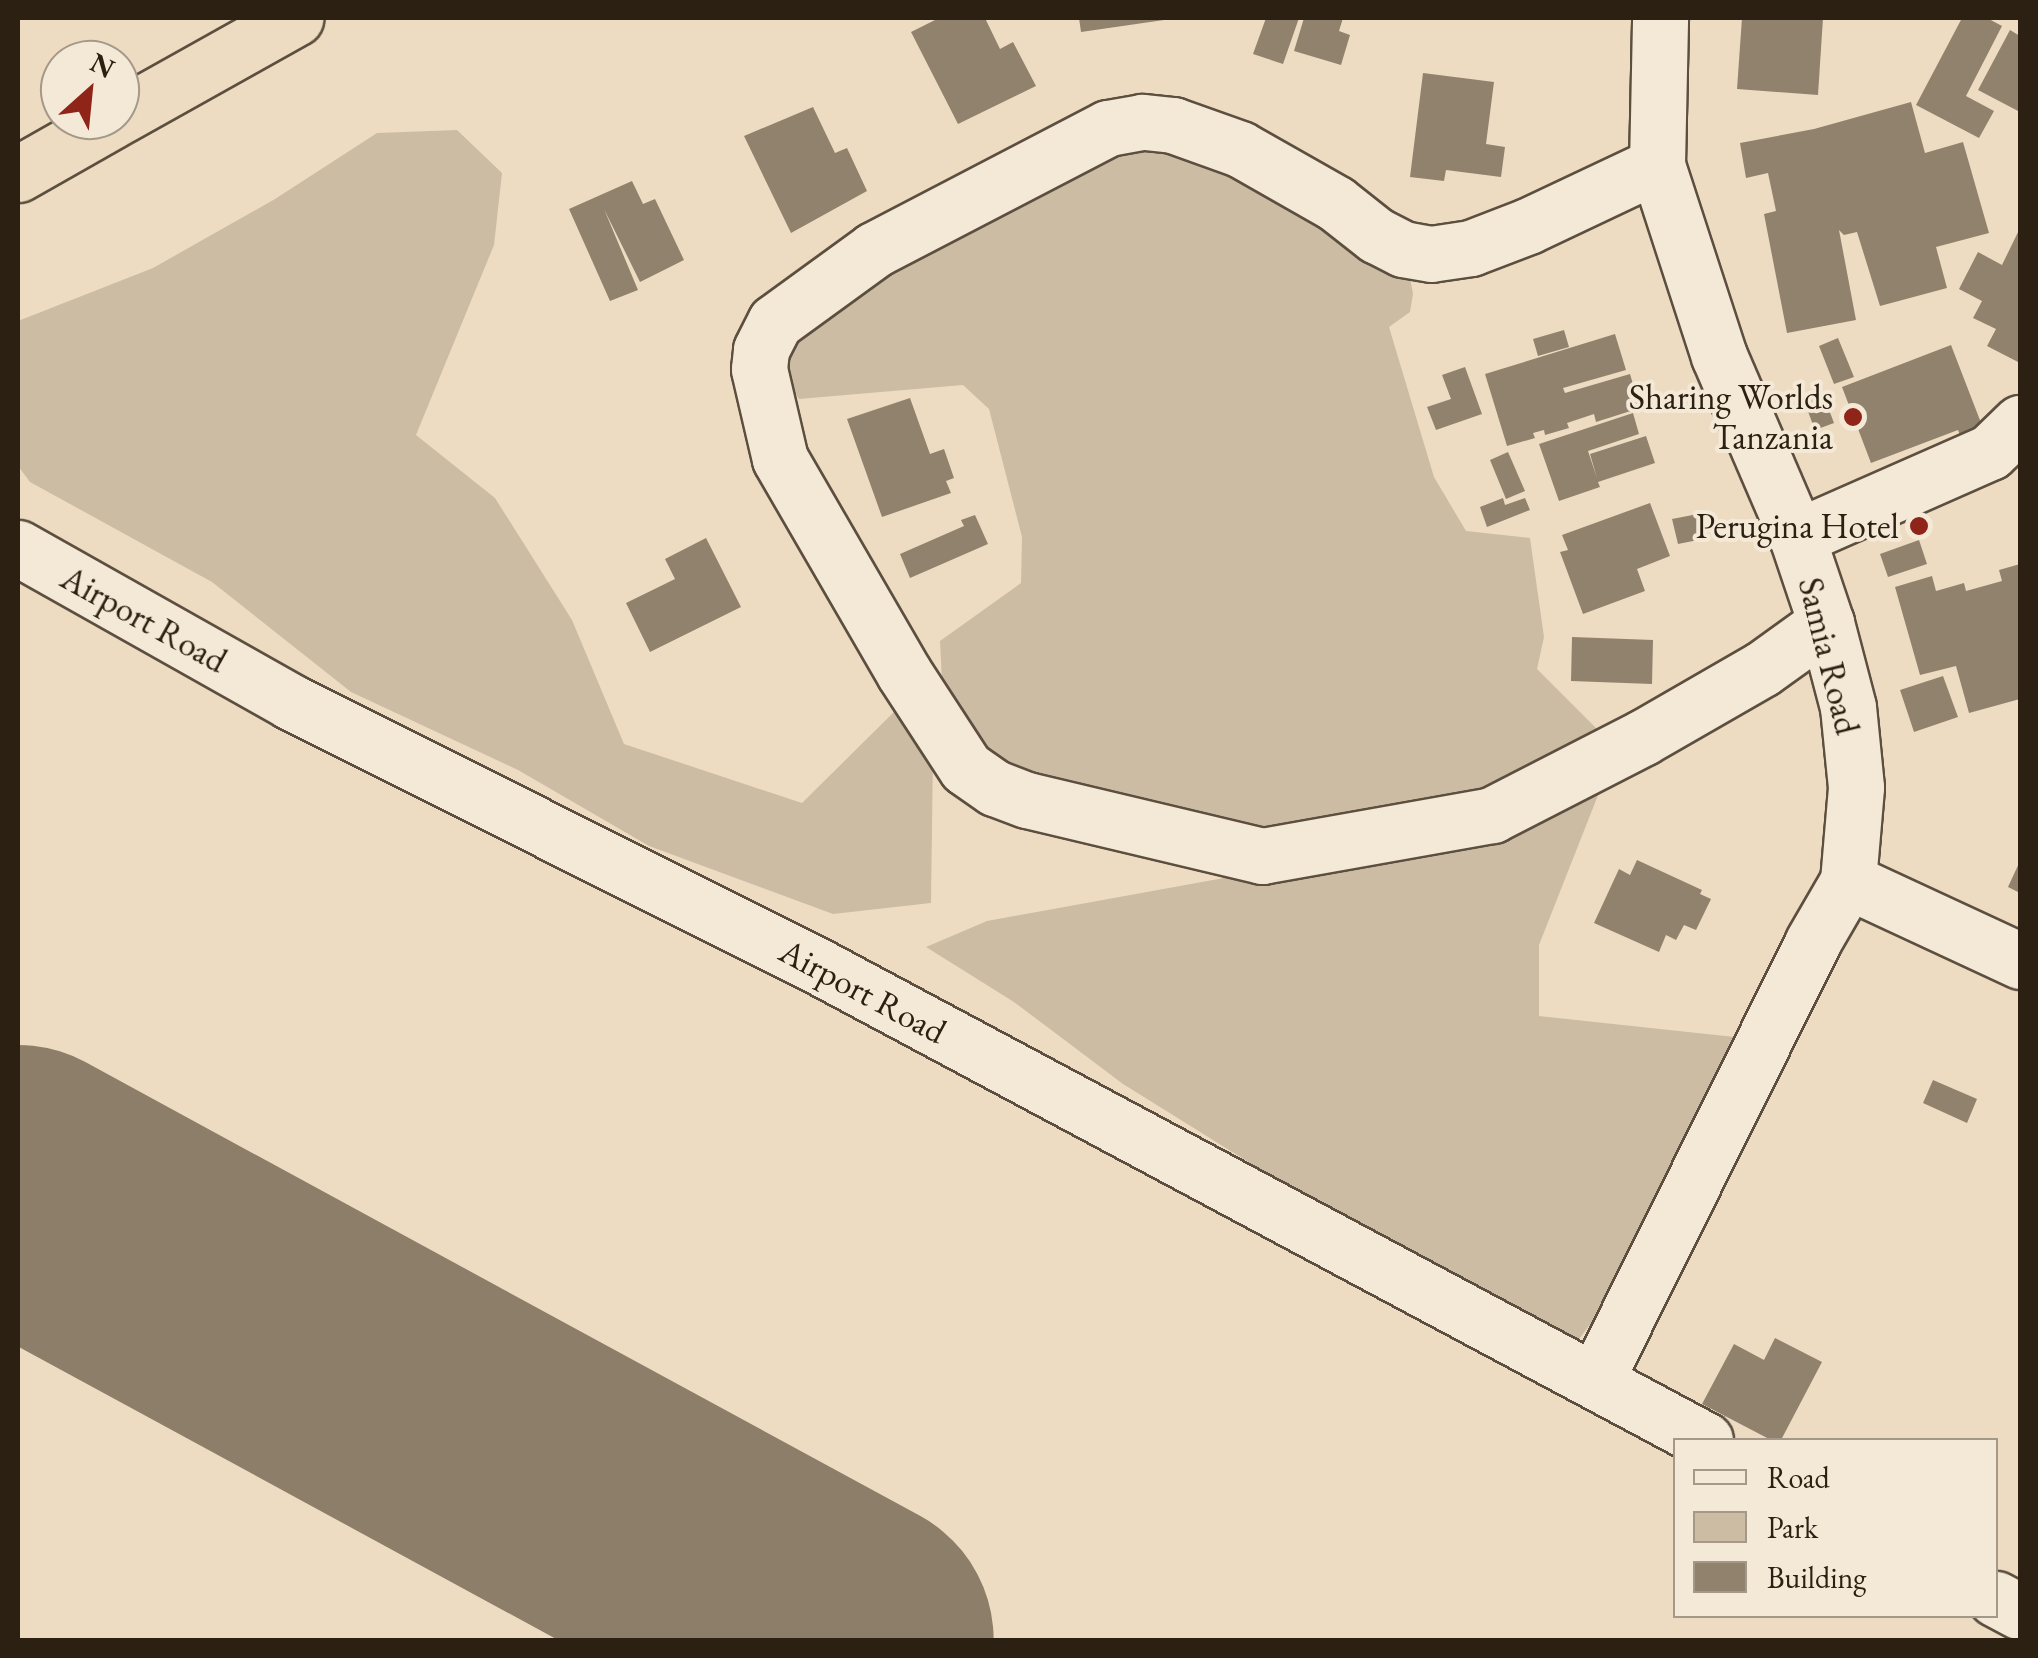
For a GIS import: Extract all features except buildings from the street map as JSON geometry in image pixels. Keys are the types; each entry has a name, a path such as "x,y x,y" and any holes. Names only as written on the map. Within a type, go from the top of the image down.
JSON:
{"highway":[{"path":"140,105 295,18"},
{"path":"18,174 78,140"}],"street":[{"name":"Samia Road","path":"1596,1381 1812,943 1848,881 1856,787 1848,707 1826,623 1797,537 1719,356 1656,165 1660,18"},
{"path":"1656,165 1528,226 1471,248 1431,254 1404,249 1377,236 1335,203 1240,149 1173,125 1142,122 1108,128 874,250 775,322 760,350 761,388 769,424 780,459 798,492 904,673 966,768 995,788 1027,800 1262,856 1492,815 1642,738 1762,669 1826,623"},
{"path":"1797,537 1990,452 2020,424"},
{"name":"Airport Road","path":"18,548 291,702 728,919 1701,1438"},
{"path":"1848,881 2020,961"},
{"path":"1998,1600 2020,1612"}],"green space":[{"path":"457,130 502,173 494,245 416,435 495,498 572,620 624,744 802,803 899,707 933,754 931,903 833,914 649,846 518,770 351,692 212,582 30,482 18,466 18,321 153,268 275,199 377,133"},
{"path":"1100,147 1209,157 1302,216 1409,272 1413,294 1410,312 1389,327 1434,477 1466,531 1530,538 1544,637 1537,669 1598,730 1447,809 1280,835 1160,814 991,761 942,682 940,641 1021,583 1022,537 989,409 963,385 799,399 784,376 781,338 807,308"},
{"path":"1604,780 1539,945 1539,1016 1744,1038 1631,1271 1579,1339 1472,1297 1295,1191 1123,1084 1014,1002 926,947 987,921 1339,857"}],"runway":[{"path":"18,1186 853,1640"}],"place":[{"name":"Sharing Worlds Tanzania","path":"1853,417"},
{"name":"Perugina Hotel","path":"1919,526"}]}
